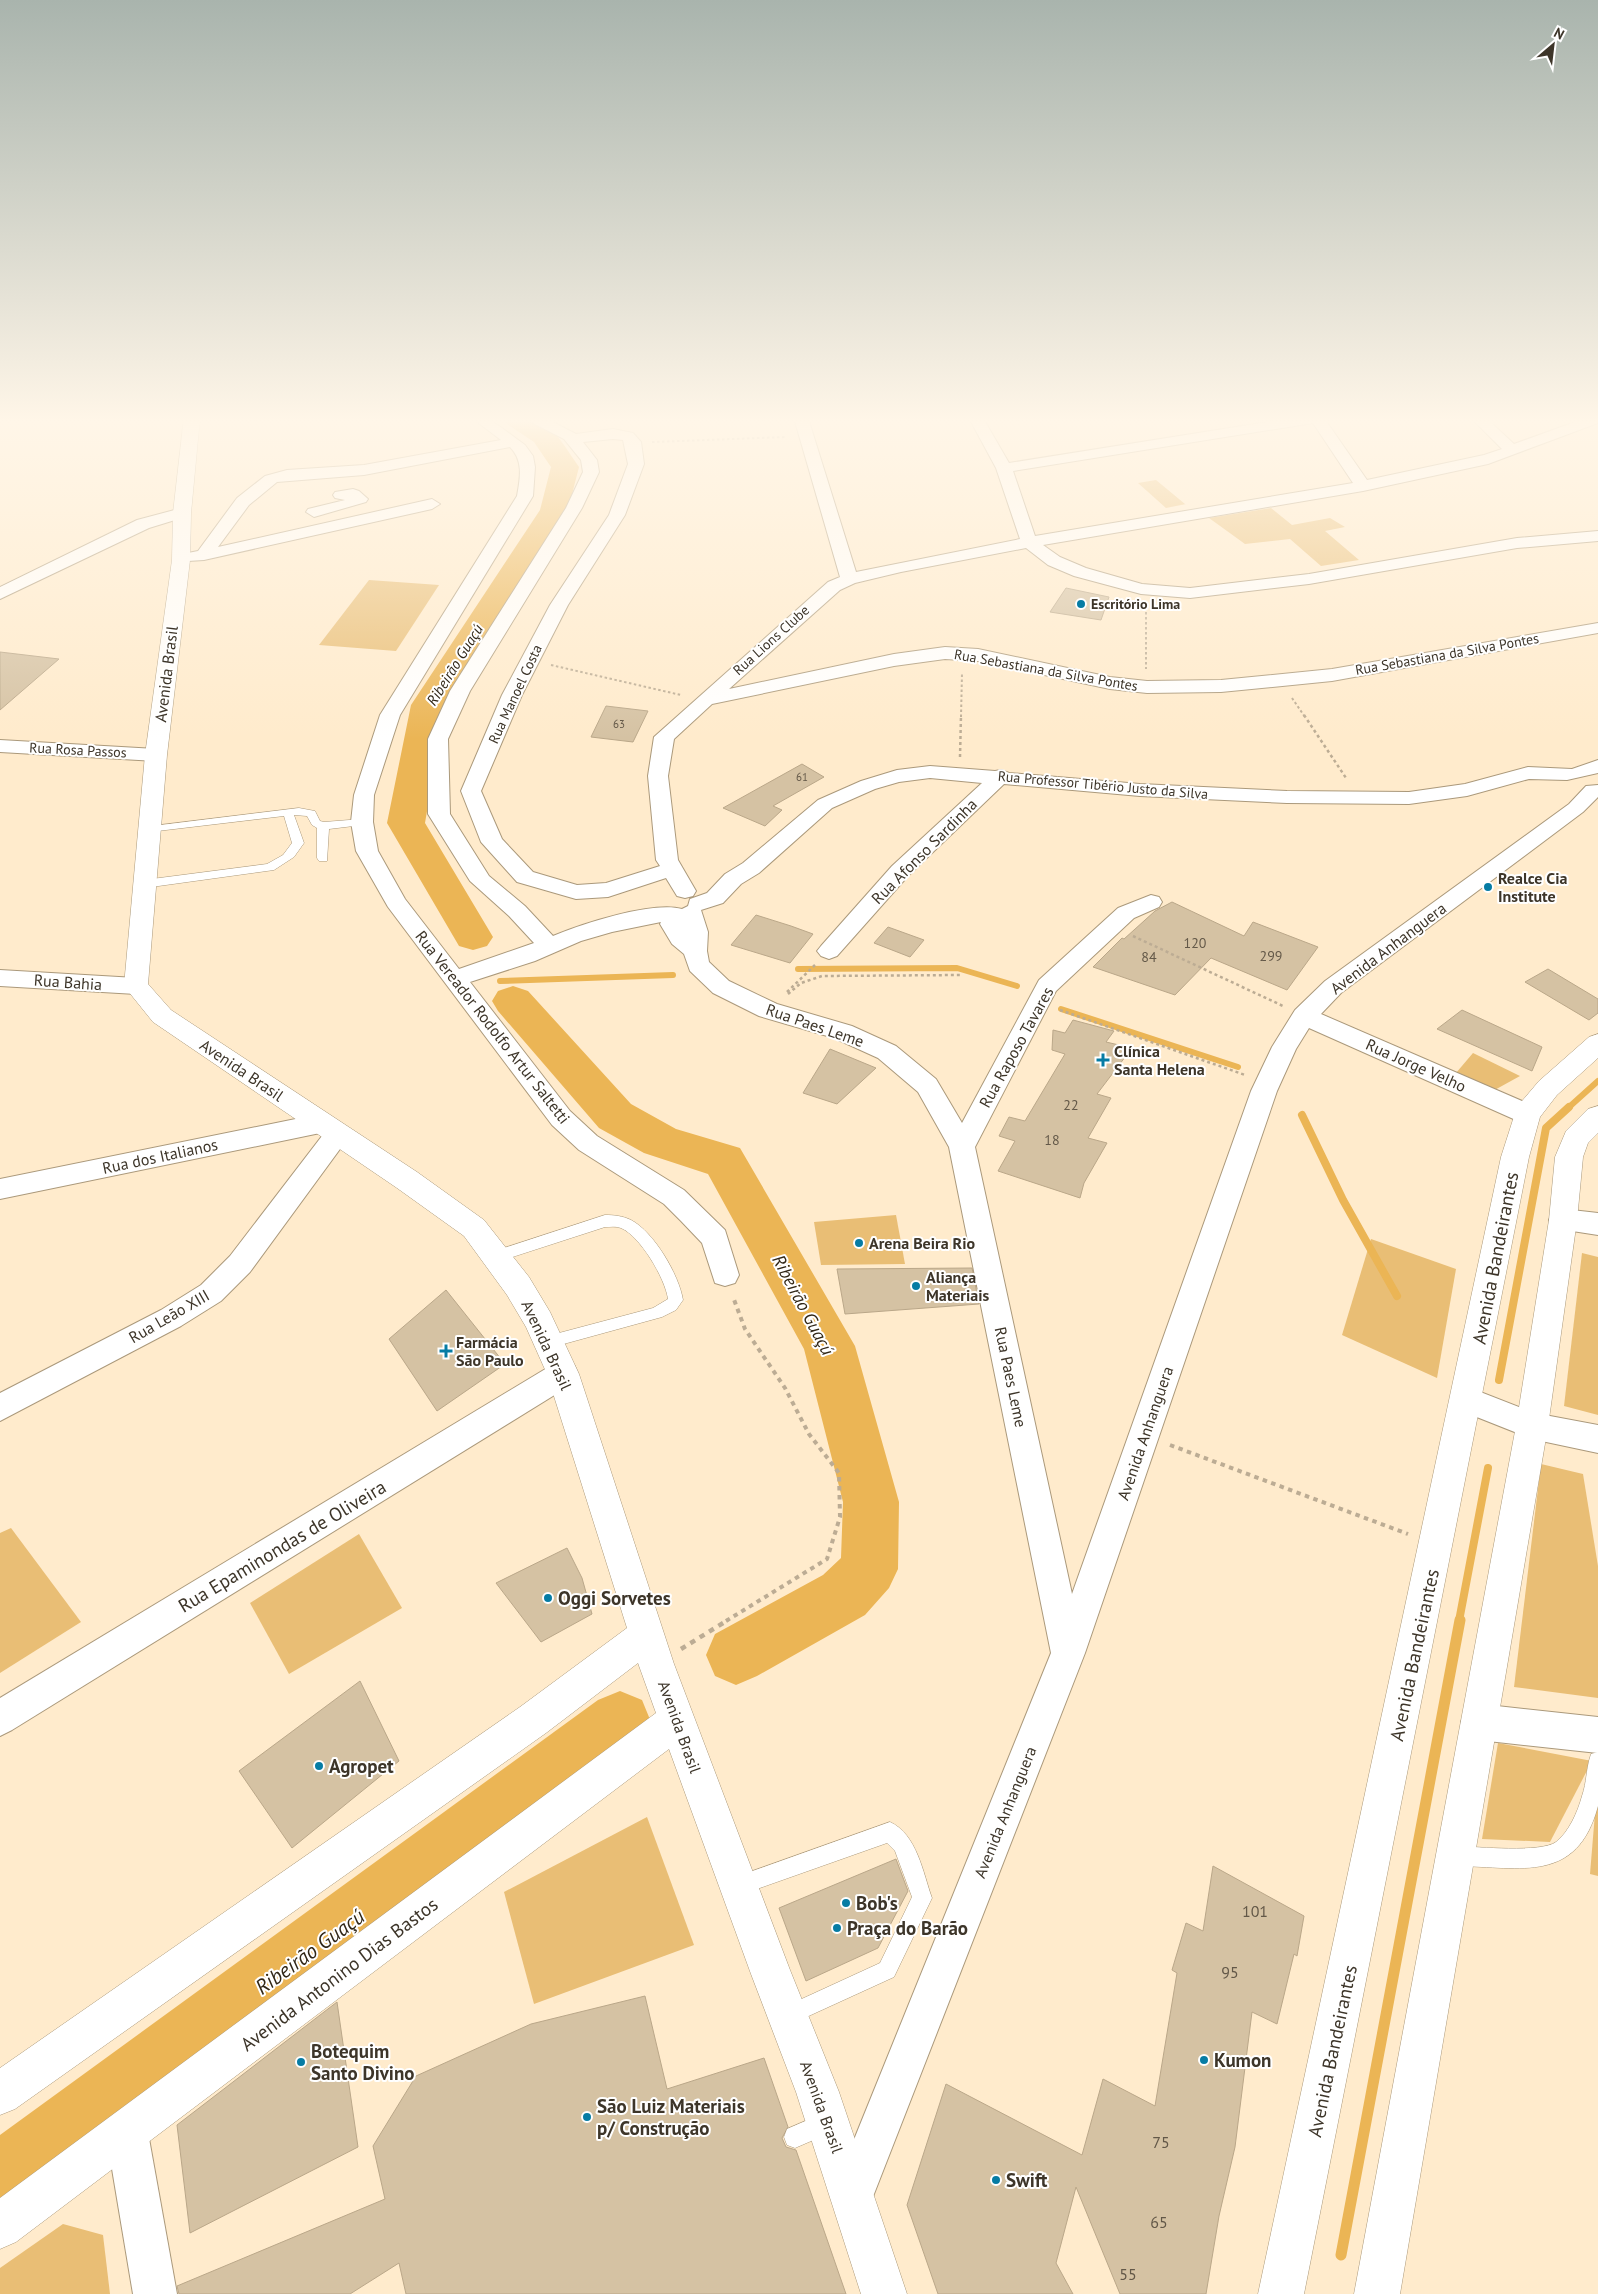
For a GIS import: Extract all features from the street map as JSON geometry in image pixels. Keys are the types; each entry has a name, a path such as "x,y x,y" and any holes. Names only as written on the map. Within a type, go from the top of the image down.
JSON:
{"main road":[{"name":"Avenida Brasil","path":"182,525 181,560 156,755 136,986 162,1016 474,1228 497,1256 527,1300 563,1374 651,1649 738,1886 789,2015 811,2130 853,2194 884,2294"},
{"name":"Avenida Bandeirantes","path":"1281,2294 1437,1545 1515,1157 1527,1114 1548,1088 1598,1043"},
{"path":"1377,2294 1532,1426 1563,1220 1569,1157 1576,1138 1598,1116"},
{"path":"0,2094 533,1720 651,1649"},
{"name":"Avenida Antonino Dias Bastos","path":"0,2226 127,2133 677,1720"}],"street":[{"path":"0,594 141,525"},
{"path":"204,555 225,525"},
{"path":"181,560 338,525"},
{"name":"Rua Vereador Rodolfo Artur Saltetti","path":"507,525 390,716 372,764 364,795 362,822 367,851 396,902 561,1118 588,1143 674,1197 715,1238 725,1275"},
{"path":"548,945 517,911 481,881 439,814 438,739 460,691 563,525"},
{"name":"Rua Manoel Costa","path":"610,525 559,604 512,696 471,791 492,842 525,877 576,892 608,890 663,867"},
{"path":"833,525 849,579"},
{"path":"1023,525 1029,542 1054,561 1080,572 1146,589 1190,593 1309,579 1517,543 1598,536"},
{"name":"Rua Lions Clube","path":"680,902 663,867 658,776 664,737 826,592 849,579 1029,542 1130,525"},
{"path":"218,533 238,530"},
{"name":"Rua Sebastiana da Silva Pontes","path":"704,700 894,660 944,653 978,656 1110,683 1146,687 1221,686 1332,675 1598,628"},
{"name":"Rua Rosa Passos","path":"0,746 156,755"},
{"name":"Rua Professor Tibério Justo da Silva","path":"453,979 527,955 548,945 680,902 715,898 734,879 751,868 825,804 868,785 897,776 930,772 1001,776 1140,790 1287,797 1409,798 1467,790 1504,780 1586,779"},
{"name":"Rua Afonso Sardinha","path":"830,951 900,871 1001,776"},
{"name":"Avenida Anhanguera","path":"853,2194 1068,1653 1267,1082 1284,1048 1304,1016 1333,986 1576,808 1586,779"},
{"name":"Rua Paes Leme","path":"680,902 671,924 674,932 695,951 698,966 721,987 768,1010 843,1032 887,1052 927,1086 962,1147 1068,1653"},
{"name":"Rua Raposo Tavares","path":"962,1147 1047,986 1126,913 1151,902"},
{"name":"Rua Bahia","path":"0,978 136,986"},
{"name":"Rua Jorge Velho","path":"1304,1016 1527,1114"},
{"name":"Rua dos Italianos","path":"0,1189 329,1129"},
{"name":"Rua Leão XIII","path":"0,1408 171,1318 211,1293 240,1264 329,1129"},
{"path":"1563,1220 1598,1224"},
{"name":"Rua Epaminondas de Oliveira","path":"0,1718 563,1374"},
{"path":"1465,1399 1532,1426 1598,1439"},
{"path":"1479,1722 1598,1735"},
{"path":"127,2133 154,2294"}],"lane":[{"path":"149,829 288,813 311,813 318,825 323,826 362,822"},
{"path":"144,884 270,867 286,860 291,856 298,843 288,813"},
{"path":"323,826 323,858"},
{"path":"497,1256 605,1221 616,1220 628,1225 642,1237 673,1284 676,1300 671,1306 657,1313 548,1342"},
{"path":"1456,1856 1541,1858 1562,1850 1576,1836 1592,1796 1598,1761"},
{"path":"738,1886 890,1832 903,1845 922,1898 887,1970 789,2015"}],"path":[{"path":"1146,589 1146,651"},
{"path":"960,774 962,655"},
{"path":"530,660 704,700"},
{"path":"1280,681 1359,797"},
{"path":"1111,926 1304,1016"},
{"path":"768,1010 830,951"},
{"path":"768,1010 801,983 811,978 961,975"},
{"path":"1038,1002 1267,1082"},
{"path":"651,1649 827,1559 840,1517 840,1473 809,1434 785,1388 745,1328 725,1275"},
{"path":"1144,1436 1437,1545"}],"shaded area":[{"path":"1219,525 1342,525 1345,527 1325,531 1359,560 1321,566 1290,539 1245,544"},
{"path":"369,580 439,585 396,651 319,645"},
{"path":"1473,1053 1520,1076 1491,1092 1456,1073"},
{"name":"Arena Beira Rio","path":"896,1215 905,1264 821,1265 814,1222"},
{"path":"1371,1239 1456,1269 1437,1378 1342,1335"},
{"path":"1582,1253 1598,1257 1598,1415 1564,1406"},
{"path":"1541,1464 1583,1474 1598,1566 1598,1698 1514,1687"},
{"path":"11,1528 81,1622 0,1673 0,1533"},
{"path":"359,1534 402,1608 289,1674 250,1603"},
{"path":"1498,1743 1592,1761 1550,1842 1482,1839"},
{"path":"1598,1777 1598,1876 1590,1874"},
{"path":"647,1817 694,1945 534,2004 504,1892"},
{"path":"63,2224 103,2235 110,2294 0,2294 0,2268"}],"building":[{"name":"Escritório Lima","path":"1066,588 1109,597 1101,620 1050,612"},
{"path":"0,652 59,659 0,710"},
{"path":"606,706 648,711 633,742 591,737"},
{"path":"802,764 824,777 773,806 782,810 765,826 723,808"},
{"path":"1172,902 1244,936 1253,922 1318,947 1287,990 1211,958 1175,995 1093,967 1122,938 1124,939 1155,911"},
{"path":"756,915 813,934 790,963 731,945"},
{"path":"888,927 924,940 910,957 874,943"},
{"path":"1548,969 1598,999 1598,1013 1589,1020 1525,982"},
{"path":"1462,1010 1542,1047 1532,1071 1437,1029"},
{"path":"1073,1020 1114,1031 1106,1042 1132,1048 1097,1094 1111,1098 1088,1138 1107,1143 1084,1183 1080,1198 998,1171 1015,1141 999,1136 1009,1117 1025,1121 1065,1054 1052,1050 1053,1030 1065,1033"},
{"path":"830,1049 876,1068 837,1104 803,1093"},
{"name":"Aliança Materiais","path":"972,1268 979,1304 845,1314 837,1269"},
{"name":"Farmácia São Paulo","path":"446,1290 505,1364 437,1411 389,1339"},
{"name":"Oggi Sorvetes","path":"567,1548 582,1578 592,1614 541,1642 496,1583"},
{"name":"Agropet","path":"360,1681 399,1761 292,1848 239,1771"},
{"name":"Praça do Barão","path":"896,1859 908,1891 878,1948 806,1981 779,1908"},
{"path":"1213,1866 1304,1916 1297,1956 1294,1954 1277,2024 1252,2012 1235,2147 1219,2216 1206,2294 1120,2294 1076,2187 1056,2263 1073,2294 938,2294 907,2205 946,2084 1082,2155 1103,2079 1155,2106 1177,1973 1172,1970 1186,1923 1203,1931"},
{"name":"São Luiz Materiais p/ Construção","path":"645,1996 667,2089 764,2058 788,2127 782,2138 786,2147 796,2150 846,2294 406,2294 399,2263 350,2294 179,2294 177,2286 385,2199 373,2146 416,2076 531,2024"},
{"name":"Botequim Santo Divino","path":"337,2002 358,2147 190,2233 177,2125"}],"waterway":[{"name":"Ribeirão Guaçú","path":"473,937 406,823 428,705 544,525"},
{"path":"798,969 957,968 1017,986"},
{"path":"500,981 673,975"},
{"name":"Ribeirão Guaçú","path":"513,1001 615,1116 660,1141 724,1161 829,1346 871,1502 869,1569 844,1595 736,1655"},
{"path":"1061,1009 1238,1067"},
{"path":"1568,1108 1598,1081"},
{"path":"1499,1380 1546,1128 1569,1107"},
{"path":"1302,1115 1343,1200 1397,1296"},
{"path":"1459,1621 1488,1468"},
{"path":"1341,2255 1460,1620"},
{"name":"Ribeirão Guaçú","path":"0,2181 620,1722"}],"place":[{"name":"Escritório Lima","path":"1081,604"},
{"name":"Realce Cia Institute","path":"1488,887"},
{"name":"Clínica Santa Helena","path":"1103,1060"},
{"name":"Arena Beira Rio","path":"859,1243"},
{"name":"Aliança Materiais","path":"916,1286"},
{"name":"Farmácia São Paulo","path":"446,1351"},
{"name":"Oggi Sorvetes","path":"548,1598"},
{"name":"Agropet","path":"319,1766"},
{"name":"Bob's","path":"846,1903"},
{"name":"Praça do Barão","path":"837,1928"},
{"name":"Kumon","path":"1204,2060"},
{"name":"Botequim Santo Divino","path":"301,2062"},
{"name":"São Luiz Materiais p/ Construção","path":"587,2117"},
{"name":"Swift","path":"996,2180"}]}
